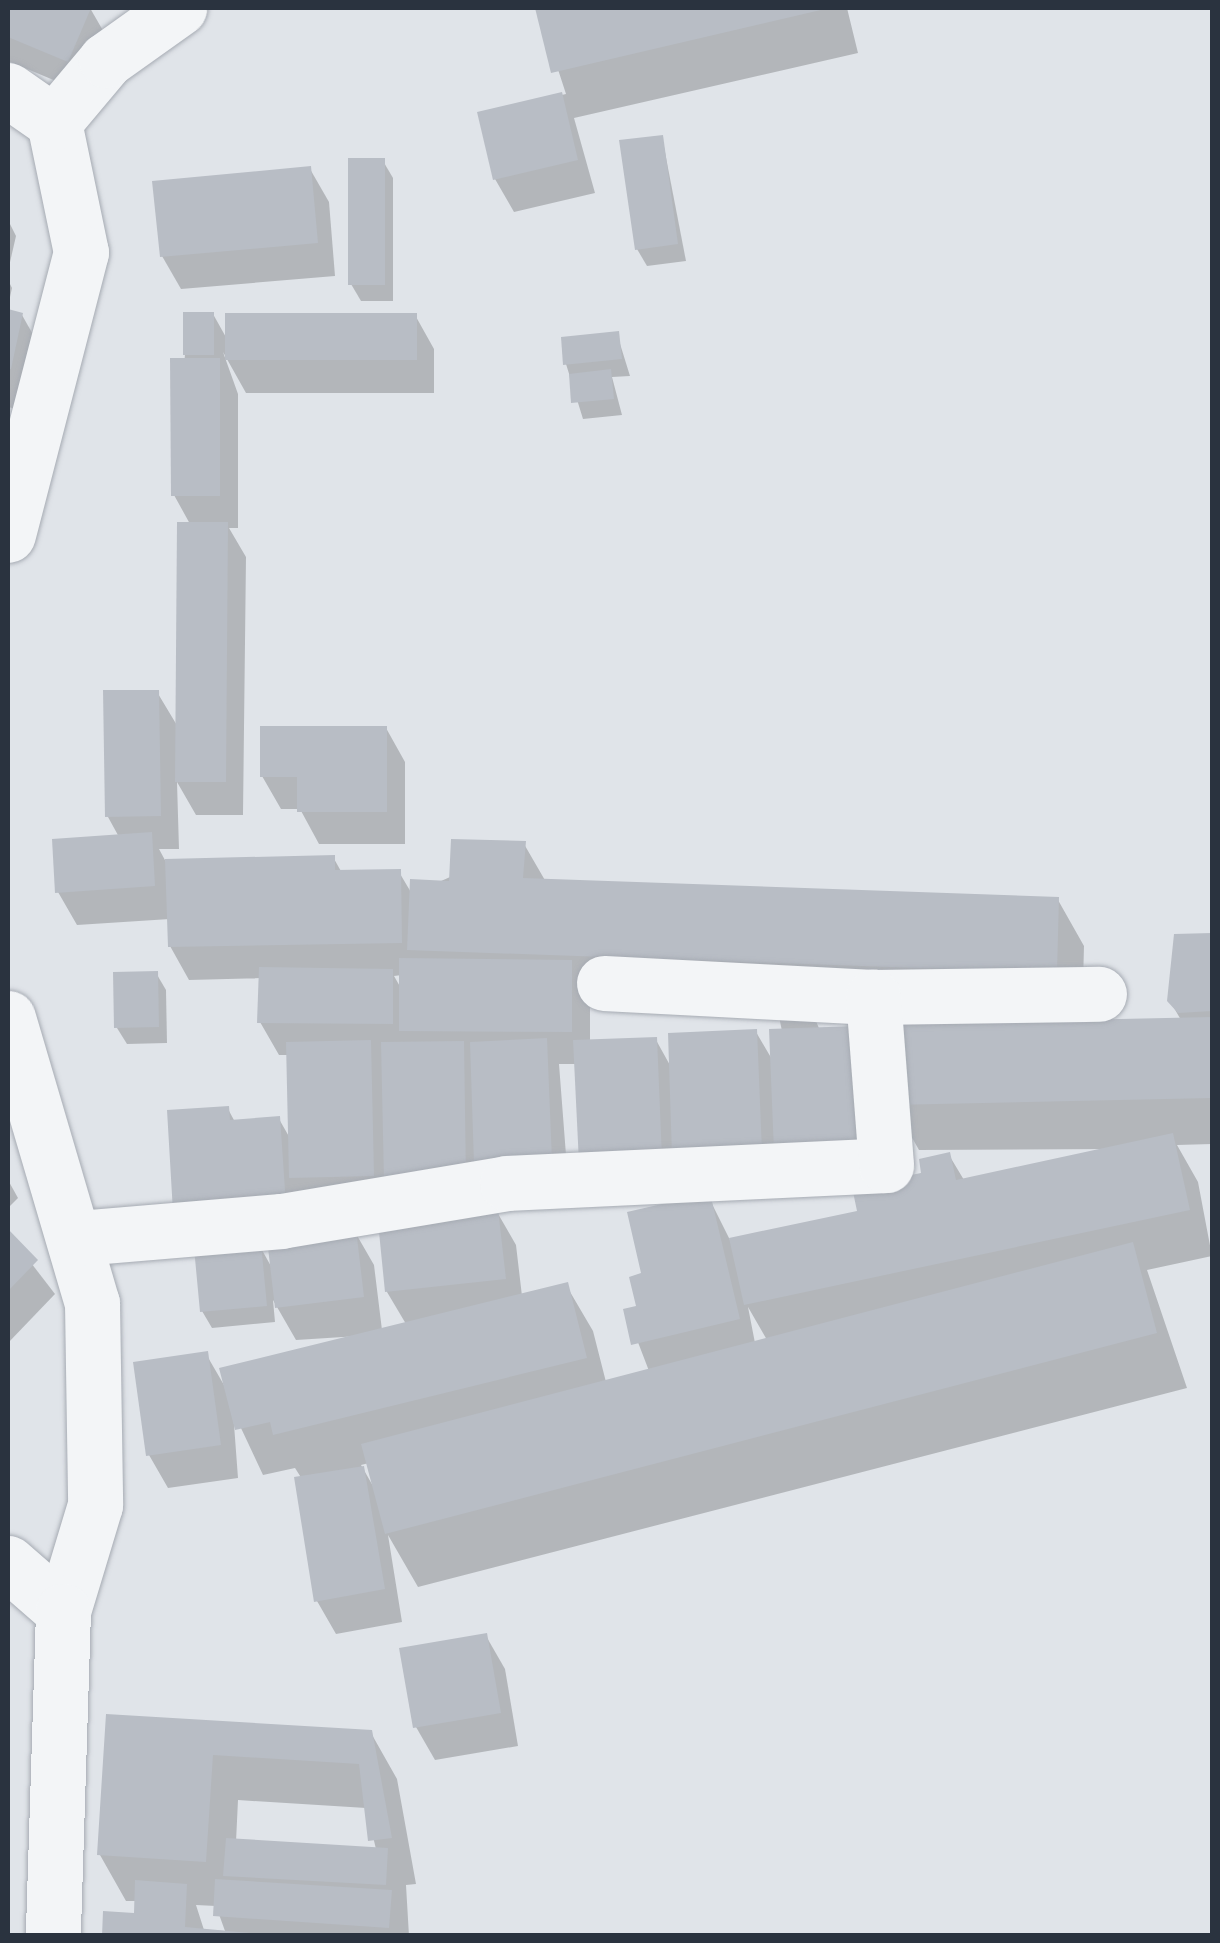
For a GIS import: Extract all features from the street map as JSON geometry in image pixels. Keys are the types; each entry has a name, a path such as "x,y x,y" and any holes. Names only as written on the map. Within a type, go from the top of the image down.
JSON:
{"street":[{"path":"54,122 106,60 179,8"},
{"path":"8,90 54,122 82,252 8,534"},
{"path":"604,983 873,997 1099,994"},
{"path":"79,1238 281,1221 508,1183 886,1165 873,997"},
{"path":"8,1018 79,1238 92,1302 95,1504 63,1610 38,1915"},
{"path":"8,1563 63,1610"}],"building":[{"path":"8,8 91,8 68,62 8,37"},
{"path":"535,8 825,8 825,9 551,73"},
{"path":"562,92 578,160 493,180 477,112"},
{"path":"663,135 678,244 635,250 619,140"},
{"path":"348,158 385,158 385,285 348,285"},
{"path":"311,166 318,243 160,257 152,181"},
{"path":"8,309 23,313 11,369 8,369"},
{"path":"183,312 214,312 214,355 183,355"},
{"path":"225,313 417,313 417,360 225,360"},
{"path":"619,331 622,359 563,365 561,337"},
{"path":"170,358 220,358 220,496 171,496"},
{"path":"611,369 614,399 571,403 569,374"},
{"path":"177,522 228,522 226,782 175,782"},
{"path":"103,690 159,690 161,816 105,817"},
{"path":"260,726 387,726 387,812 297,812 297,777 260,777"},
{"path":"152,832 155,886 55,893 52,839"},
{"path":"451,839 526,841 523,878 1059,897 1057,973 407,950 410,879 449,881"},
{"path":"335,855 335,870 401,869 402,943 168,947 165,859"},
{"path":"1212,933 1212,1011 1178,1013 1167,1001 1174,934"},
{"path":"399,958 572,960 572,1032 399,1031"},
{"path":"259,967 393,969 393,1024 257,1023"},
{"path":"158,971 159,1027 114,1028 113,972"},
{"path":"1212,1017 1212,1098 890,1105 888,1024"},
{"path":"858,1026 864,1148 774,1152 769,1029"},
{"path":"757,1029 762,1152 672,1156 668,1033"},
{"path":"657,1037 662,1159 579,1163 573,1040"},
{"path":"547,1038 552,1161 474,1164 470,1042"},
{"path":"371,1040 374,1176 289,1178 286,1042"},
{"path":"464,1041 466,1180 384,1181 381,1042"},
{"path":"229,1106 230,1120 280,1116 286,1205 173,1212 167,1110"},
{"path":"1173,1133 1190,1210 744,1305 729,1238 857,1211 852,1187 921,1173 919,1159 950,1152 956,1180"},
{"path":"710,1193 740,1319 631,1345 623,1309 636,1306 629,1277 641,1273 627,1212"},
{"path":"498,1209 506,1279 385,1292 378,1222"},
{"path":"8,1229 38,1260 8,1291"},
{"path":"356,1229 364,1297 275,1308 267,1239"},
{"path":"1133,1242 1157,1333 385,1534 361,1444"},
{"path":"261,1243 267,1306 200,1312 194,1248"},
{"path":"568,1282 587,1358 273,1435 270,1422 235,1430 219,1368"},
{"path":"208,1351 221,1445 146,1456 133,1362"},
{"path":"364,1466 385,1589 314,1602 294,1477"},
{"path":"487,1633 501,1713 413,1728 399,1648"},
{"path":"106,1714 372,1730 392,1838 368,1841 359,1764 213,1755 206,1862 97,1855"},
{"path":"226,1838 388,1848 386,1885 223,1876"},
{"path":"215,1879 392,1890 389,1928 213,1916"},
{"path":"135,1880 187,1884 185,1927 283,1936 102,1936 103,1911 134,1913"}]}
